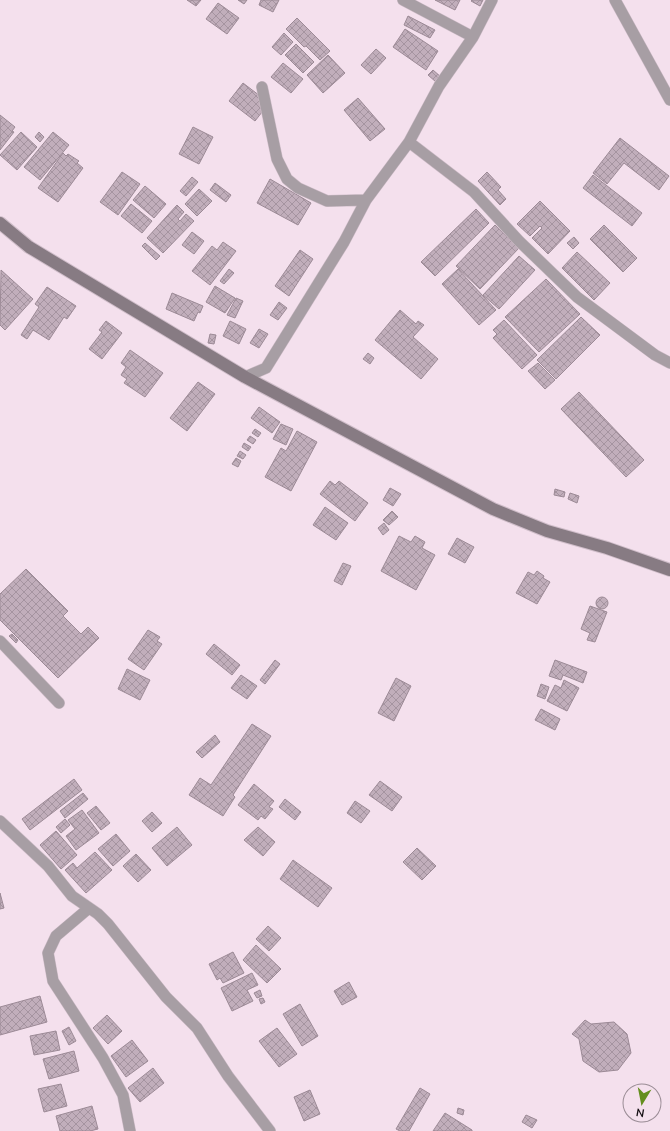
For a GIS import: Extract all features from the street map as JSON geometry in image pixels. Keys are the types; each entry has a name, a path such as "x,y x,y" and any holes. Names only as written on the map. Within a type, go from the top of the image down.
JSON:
{"main road":[{"path":"0,223 29,247 245,377 493,509 547,531 607,548 670,570"}],"street":[{"path":"403,0 473,37"},
{"path":"245,377 266,368 344,242 366,200 409,142 439,86 473,37 492,0"},
{"path":"615,0 670,100"},
{"path":"262,87 277,159 287,178 298,188 326,201 366,200"},
{"path":"409,142 474,192 519,241 576,297 655,355 670,363"},
{"path":"0,641 59,703"},
{"path":"0,821 48,866 72,896 108,924 166,997 197,1028 228,1076 270,1131"},
{"path":"89,908 56,936 48,953 53,981 103,1058 123,1095 130,1131"}],"building":[{"path":"187,0 201,0 196,6"},
{"path":"238,0 247,0 244,4"},
{"path":"261,0 279,0 273,12 259,5"},
{"path":"435,0 460,0 455,10"},
{"path":"483,0 480,6 471,1"},
{"path":"218,3 239,18 227,34 206,19"},
{"path":"408,16 435,30 430,38 404,25"},
{"path":"297,18 330,51 320,60 286,29"},
{"path":"405,29 438,51 426,70 393,47"},
{"path":"284,33 293,42 281,55 272,47"},
{"path":"296,44 314,62 303,73 285,55"},
{"path":"376,49 386,58 371,74 361,65"},
{"path":"328,55 345,73 323,93 307,75"},
{"path":"283,63 303,79 291,93 271,77"},
{"path":"433,70 441,77 436,82 428,75"},
{"path":"243,83 264,99 266,107 255,121 229,101"},
{"path":"358,98 385,129 370,141 344,110"},
{"path":"0,115 15,127 12,131 14,132 0,150"},
{"path":"193,127 213,137 199,164 179,154"},
{"path":"21,132 37,147 17,170 0,155"},
{"path":"39,132 44,137 40,142 35,137"},
{"path":"53,132 69,145 40,180 24,167"},
{"path":"620,138 669,176 659,190 624,163 607,184 593,173"},
{"path":"63,153 66,156 68,154 79,161 77,163 83,168 58,202 38,188"},
{"path":"122,172 140,184 118,215 100,202"},
{"path":"487,172 501,187 498,190 506,199 500,205 478,181"},
{"path":"593,175 642,213 632,226 583,188"},
{"path":"192,177 198,182 186,196 180,191"},
{"path":"270,179 311,203 298,225 257,203"},
{"path":"215,183 231,195 226,202 210,190"},
{"path":"145,186 166,204 154,218 133,200"},
{"path":"199,189 212,201 197,216 185,204"},
{"path":"540,201 570,231 548,254 532,238 542,228 540,226 530,236 517,224"},
{"path":"131,204 152,221 142,233 121,216"},
{"path":"177,205 184,212 178,219 180,221 186,214 194,221 163,253 147,238"},
{"path":"476,209 489,223 435,276 421,262"},
{"path":"495,225 519,248 480,289 456,266"},
{"path":"604,225 637,258 623,272 590,239"},
{"path":"192,232 204,241 194,254 182,245"},
{"path":"574,237 579,243 573,249 567,243"},
{"path":"223,242 236,251 210,285 192,271 212,246 217,250"},
{"path":"145,243 160,256 156,260 142,246"},
{"path":"300,250 313,259 289,296 275,286"},
{"path":"577,252 610,283 594,300 562,268"},
{"path":"519,256 535,270 499,309 483,295"},
{"path":"229,269 234,273 224,284 220,281"},
{"path":"458,269 496,310 479,325 442,284"},
{"path":"1,270 33,299 5,330 0,325"},
{"path":"546,279 580,314 539,352 505,317"},
{"path":"215,286 235,298 225,313 206,302"},
{"path":"47,287 76,306 67,319 64,317 49,340 33,330 27,339 21,335 39,307 35,304"},
{"path":"172,293 203,306 200,313 198,312 194,321 166,309"},
{"path":"236,298 243,301 235,318 227,315"},
{"path":"279,302 287,308 278,320 270,315"},
{"path":"400,310 416,324 418,321 424,325 413,337 438,359 421,379 375,340"},
{"path":"581,317 600,335 556,379 537,360"},
{"path":"504,320 537,355 522,369 493,338 497,334 493,330"},
{"path":"106,321 122,333 102,359 89,349 102,332 99,330"},
{"path":"230,321 246,329 239,344 223,336"},
{"path":"259,329 268,334 259,348 250,343"},
{"path":"210,334 216,335 214,344 208,343"},
{"path":"130,350 163,373 145,397 124,383 127,379 121,375 126,367 121,363"},
{"path":"368,353 374,358 370,364 363,359"},
{"path":"538,363 555,380 545,389 528,371"},
{"path":"198,382 215,394 187,431 170,418"},
{"path":"579,392 644,460 626,477 561,409"},
{"path":"259,407 280,422 272,433 251,418"},
{"path":"281,424 293,429 286,445 273,439"},
{"path":"255,429 261,433 258,437 252,433"},
{"path":"297,431 317,442 291,491 265,477 281,448 286,451"},
{"path":"250,436 256,440 253,444 247,440"},
{"path":"244,443 251,447 248,451 242,447"},
{"path":"240,451 246,455 243,459 237,456"},
{"path":"236,458 241,461 238,467 232,464"},
{"path":"330,481 335,485 339,481 368,503 355,521 320,494"},
{"path":"390,488 401,494 393,506 383,500"},
{"path":"555,489 565,492 564,497 554,495"},
{"path":"570,493 579,496 577,503 568,499"},
{"path":"325,507 348,523 336,540 313,525"},
{"path":"392,511 398,517 389,525 383,520"},
{"path":"384,523 389,530 383,535 378,528"},
{"path":"399,536 411,542 415,536 425,542 422,548 435,555 416,590 381,571"},
{"path":"457,538 474,547 465,563 448,554"},
{"path":"343,563 351,566 342,585 334,581"},
{"path":"26,569 68,611 63,616 81,634 88,627 99,638 58,678 0,620 0,594"},
{"path":"537,571 544,576 543,578 550,582 537,604 516,593 528,572 534,575"},
{"path":"602,597 606,599 608,603 606,607 602,609 598,607 596,603 598,599"},
{"path":"590,606 607,612 595,642 587,640 590,633 581,629"},
{"path":"148,630 160,637 157,641 162,644 144,670 128,659"},
{"path":"12,634 18,640 16,643 9,636"},
{"path":"214,644 240,665 232,675 206,654"},
{"path":"275,660 280,664 265,684 260,680"},
{"path":"555,660 587,672 583,683 563,675 561,680 549,676"},
{"path":"127,669 150,680 140,700 118,689"},
{"path":"241,675 257,686 247,699 231,688"},
{"path":"396,678 411,686 394,721 378,713"},
{"path":"564,680 579,688 567,711 547,701 555,685 561,688"},
{"path":"541,684 549,687 545,699 537,696"},
{"path":"541,709 560,719 555,730 535,720"},
{"path":"252,724 271,736 233,795 235,797 223,816 189,795 200,778 211,785"},
{"path":"215,735 220,742 202,758 196,752"},
{"path":"74,779 82,790 30,830 22,819"},
{"path":"380,781 402,797 392,811 369,795"},
{"path":"254,784 274,801 269,807 273,809 265,819 261,816 258,820 238,805"},
{"path":"83,793 88,799 65,818 60,811"},
{"path":"285,799 301,812 295,820 279,807"},
{"path":"355,801 370,811 361,823 347,813"},
{"path":"96,806 110,823 101,830 87,813"},
{"path":"82,810 99,833 76,850 66,836 75,829 68,820"},
{"path":"152,812 162,823 152,832 142,821"},
{"path":"65,819 70,825 61,833 56,827"},
{"path":"177,827 192,845 167,866 152,848"},
{"path":"258,827 275,842 263,856 244,840"},
{"path":"56,831 77,855 61,869 40,845"},
{"path":"116,834 130,851 113,866 98,849"},
{"path":"417,848 436,866 422,880 403,862"},
{"path":"95,852 112,870 86,893 65,870 73,863 77,868"},
{"path":"136,854 151,870 138,882 123,866"},
{"path":"293,860 332,888 318,907 280,879"},
{"path":"0,893 4,908 0,909"},
{"path":"268,926 281,938 269,951 256,939"},
{"path":"256,945 281,969 267,983 243,960"},
{"path":"233,952 244,973 223,983 220,978 217,980 209,964"},
{"path":"252,973 258,985 247,990 253,1001 232,1011 221,988"},
{"path":"349,982 357,997 342,1005 334,991"},
{"path":"260,990 262,996 257,998 254,993"},
{"path":"40,996 47,1022 0,1035 0,1007"},
{"path":"263,998 265,1002 261,1004 259,999"},
{"path":"300,1004 318,1036 302,1046 283,1014"},
{"path":"107,1015 122,1031 108,1044 93,1028"},
{"path":"585,1020 591,1024 614,1022 627,1034 631,1053 618,1070 599,1072 583,1061 579,1039 572,1034"},
{"path":"69,1027 76,1041 69,1045 62,1031"},
{"path":"277,1028 297,1054 279,1067 259,1041"},
{"path":"56,1031 60,1050 34,1055 30,1036"},
{"path":"132,1040 148,1061 126,1077 111,1056"},
{"path":"74,1051 79,1071 49,1079 43,1059"},
{"path":"153,1068 164,1083 140,1102 128,1088"},
{"path":"61,1084 67,1106 44,1112 38,1089"},
{"path":"420,1088 430,1094 409,1131 400,1131 396,1129"},
{"path":"310,1090 320,1114 304,1121 294,1097"},
{"path":"92,1106 98,1129 90,1131 60,1131 56,1116"},
{"path":"458,1108 464,1110 463,1115 457,1113"},
{"path":"445,1113 472,1130 472,1131 433,1131"},
{"path":"526,1115 537,1120 532,1128 522,1122"}]}
